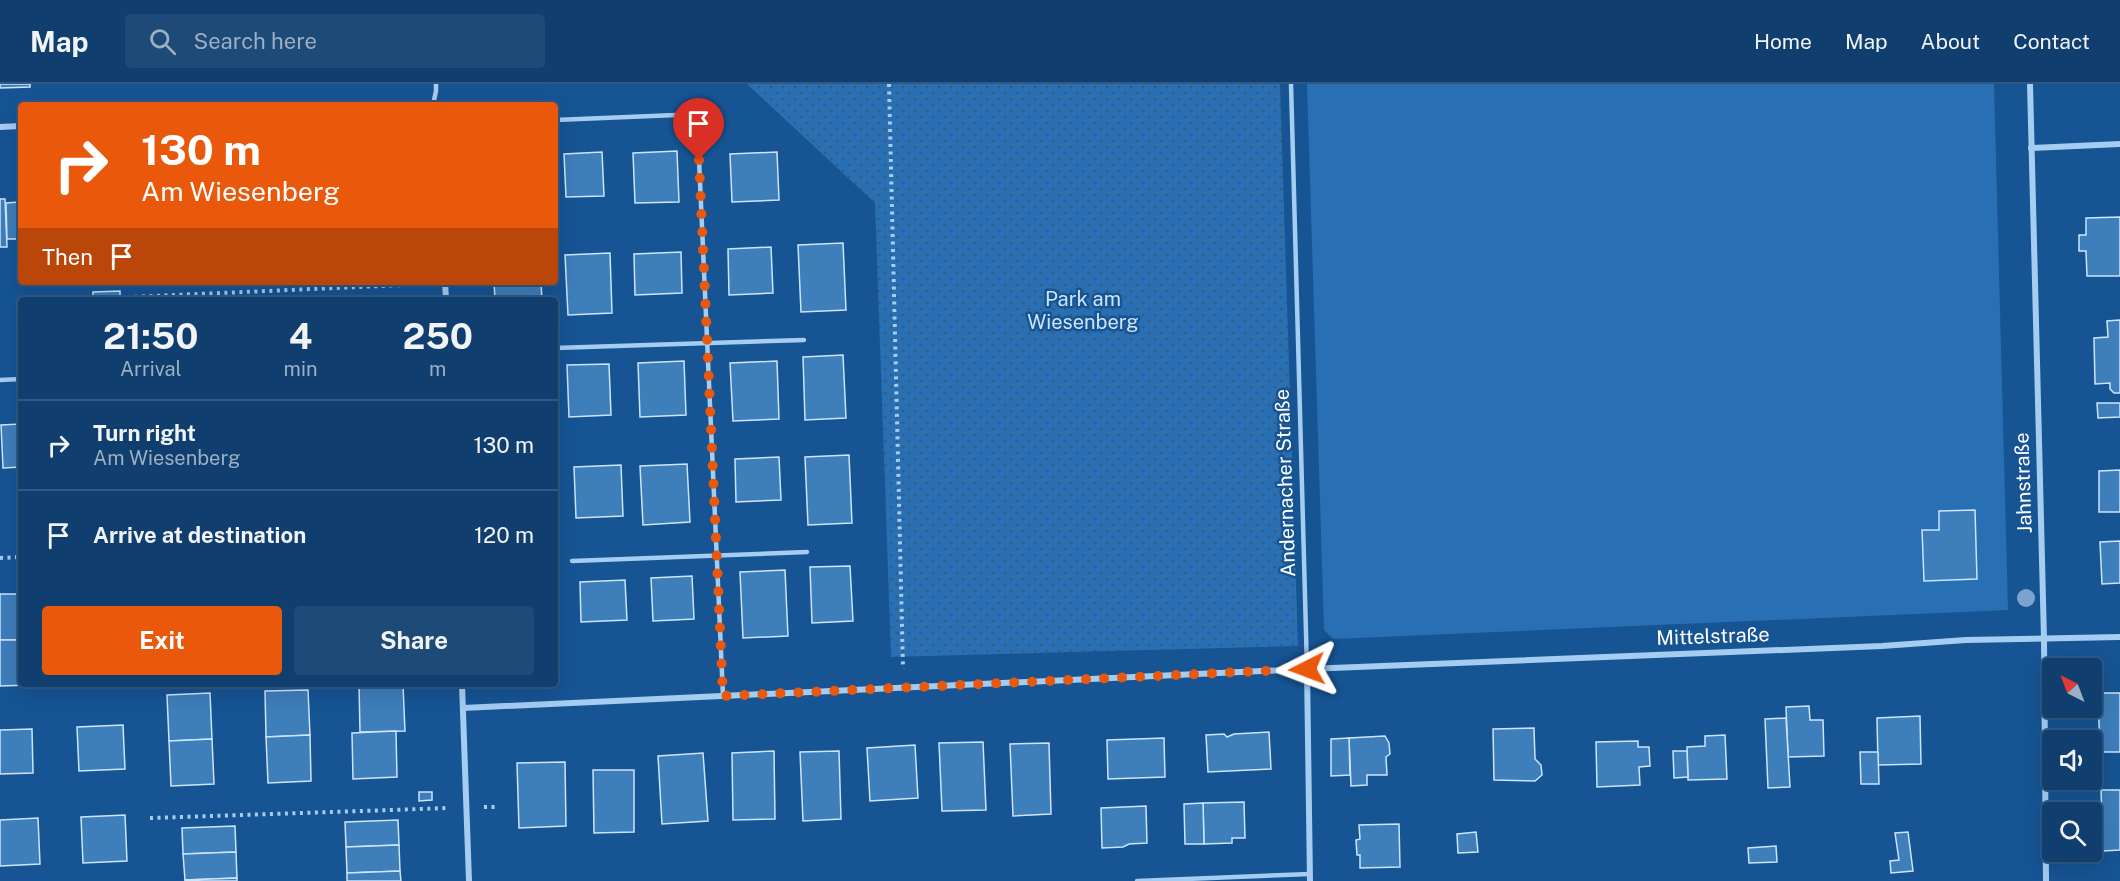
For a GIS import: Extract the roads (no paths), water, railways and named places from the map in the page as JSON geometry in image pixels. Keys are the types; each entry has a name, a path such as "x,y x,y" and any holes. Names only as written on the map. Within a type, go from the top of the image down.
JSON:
{"street":[{"name":"Jahnstraße","path":"2030,84 2044,639 2046,881"},
{"path":"0,127 18,126"},
{"path":"2031,148 2120,144"},
{"name":"Mittelstraße","path":"463,708 1307,669 1882,646 1966,640 2120,637"},
{"name":"Andernacher Straße","path":"1307,669 1310,878"},
{"path":"462,687 469,881"}],"lane":[{"path":"434,102 436,84"},
{"name":"Andernacher Straße","path":"1291,84 1307,669"},
{"path":"558,120 676,115 698,137 723,696"},
{"path":"558,348 804,340"},
{"path":"0,380 18,380"},
{"path":"572,561 807,552"},
{"path":"1137,881 1310,878"}],"park label":[{"name":"Park am Wiesenberg","path":"1083,310"}]}
